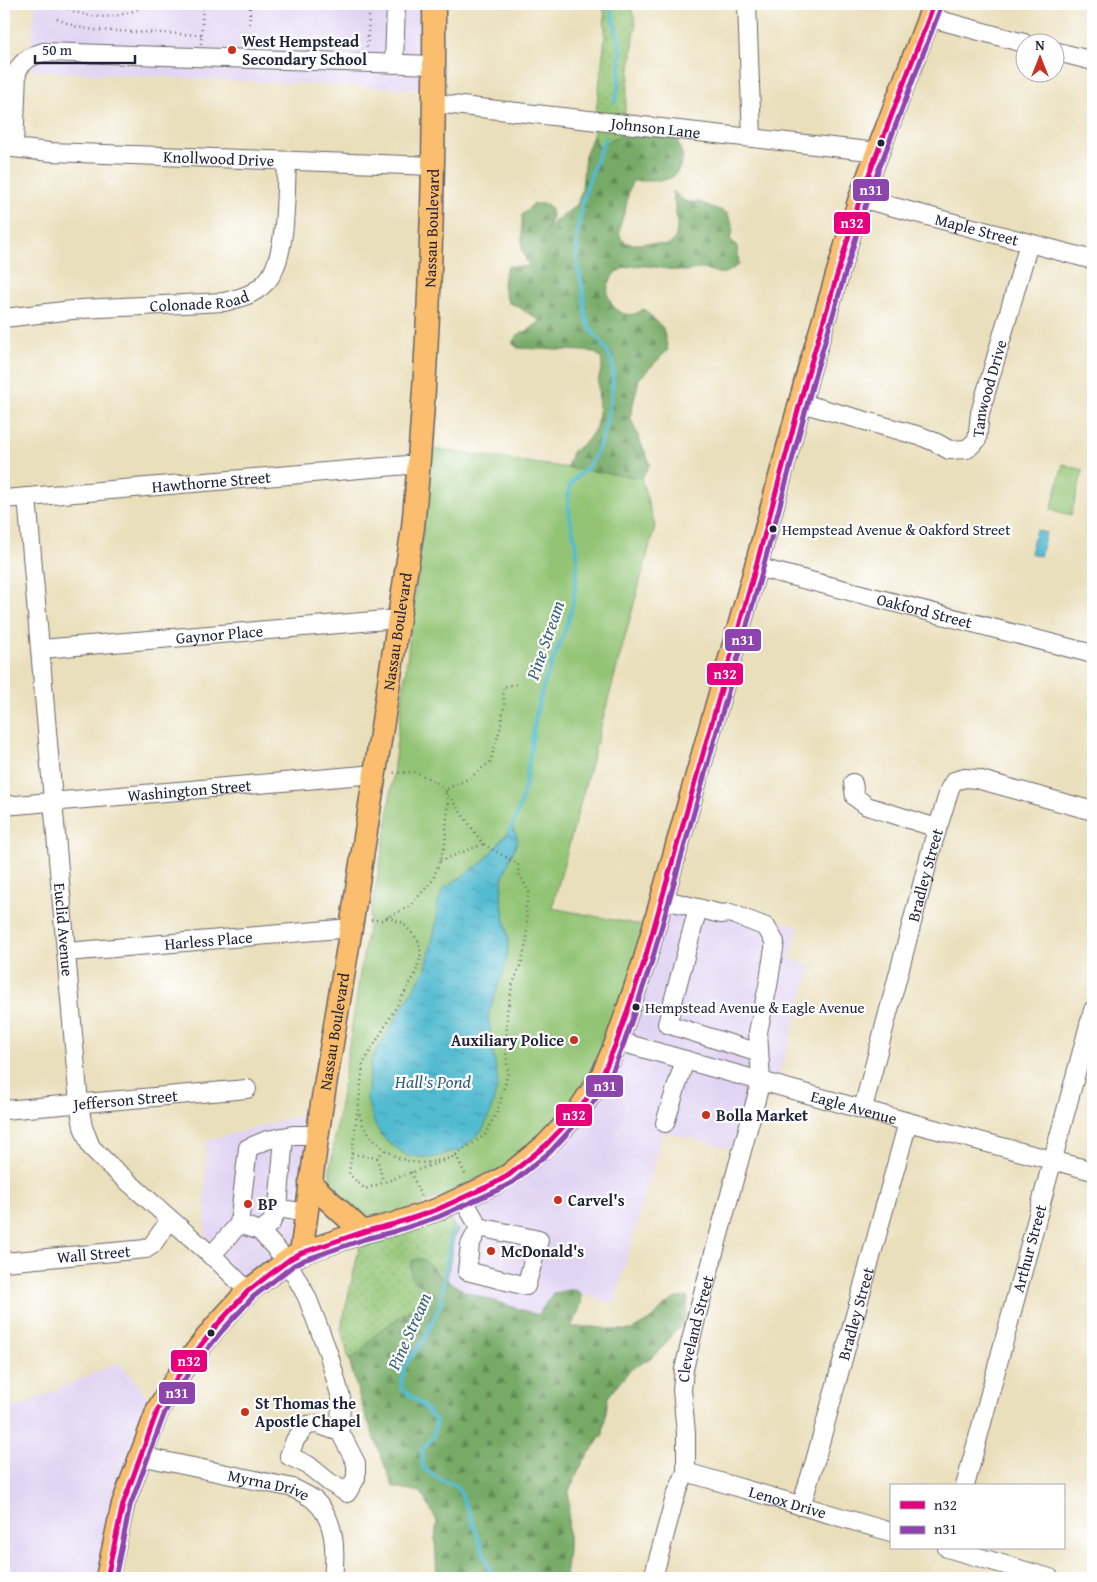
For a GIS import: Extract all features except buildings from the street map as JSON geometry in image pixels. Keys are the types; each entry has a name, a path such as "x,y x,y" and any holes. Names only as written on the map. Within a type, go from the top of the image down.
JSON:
{"main road":[{"name":"Nassau Boulevard","path":"294,1257 306,1213 413,527 430,289 434,166 434,4"},
{"path":"107,1578 123,1504 158,1409 183,1368 216,1326 248,1291 294,1257 363,1232 427,1213 468,1196 509,1175 546,1145 578,1110 602,1076 644,962 756,567 808,372 860,198 931,11"},
{"path":"310,1183 363,1232"}],"street":[{"path":"394,64 396,4"},
{"path":"747,4 752,138"},
{"path":"931,11 1014,40"},
{"path":"9,147 17,72 23,62 35,54 44,52 434,65"},
{"path":"1064,54 1093,61"},
{"name":"Johnson Lane","path":"434,103 878,152"},
{"name":"Knollwood Drive","path":"9,147 50,152 434,166"},
{"name":"Colonade Road","path":"4,318 81,309 224,302 252,294 273,273 280,256 283,239 287,162"},
{"name":"Maple Street","path":"860,198 1093,260"},
{"name":"Tanwood Drive","path":"801,403 923,437 949,450 967,449 977,440 980,412 1028,243"},
{"name":"Hawthorne Street","path":"4,499 419,464"},
{"name":"Euclid Avenue","path":"27,497 79,1104 83,1127 91,1147 108,1164 248,1291"},
{"name":"Oakford Street","path":"756,567 1093,654"},
{"name":"Gaynor Place","path":"40,650 398,619"},
{"name":"Washington Street","path":"4,806 375,774"},
{"name":"Bradley Street","path":"863,1108 937,828 954,781 965,778 977,779 1093,811"},
{"path":"853,783 855,797 867,806 937,828"},
{"path":"662,899 698,908 666,1024 759,1053"},
{"name":"Cleveland Street","path":"653,1578 675,1497 686,1472 686,1433 682,1390 684,1369 761,1081 758,1032 775,942 766,927 730,913 721,914 698,908"},
{"name":"Harless Place","path":"67,952 351,925"},
{"name":"Arthur Street","path":"966,1484 1093,1010"},
{"name":"Eagle Avenue","path":"616,1041 1093,1171"},
{"path":"664,1123 685,1060"},
{"name":"Jefferson Street","path":"4,1110 247,1089"},
{"name":"Bradley Street","path":"801,1506 818,1452 908,1122"},
{"path":"211,1256 239,1224 248,1148 267,1140 317,1135"},
{"path":"260,1231 271,1223 278,1208 284,1137"},
{"path":"468,1196 480,1227"},
{"path":"278,1208 306,1213"},
{"name":"Wall Street","path":"4,1262 146,1249 152,1245 170,1220"},
{"path":"239,1224 260,1231 294,1257 306,1298 328,1352 341,1398 340,1432 356,1463 356,1478 347,1494 325,1512"},
{"path":"283,1486 289,1456 295,1440 307,1424 318,1424 340,1432"},
{"name":"Myrna Drive","path":"140,1456 293,1488 313,1500 325,1512 330,1525 334,1542 333,1578"},
{"path":"289,1456 308,1464 347,1494"},
{"name":"Lenox Drive","path":"686,1472 890,1532"},
{"path":"955,1550 1050,1578"}],"path":[{"path":"60,4 83,15 109,17 128,14 148,4"},
{"path":"201,58 203,4"},
{"path":"248,46 250,4"},
{"path":"367,50 370,4"},
{"path":"57,19 77,27 94,30 202,35"},
{"path":"445,790 470,778 490,762 501,726 504,705 503,688 517,684"},
{"path":"375,774 416,772 435,782 445,790 483,844 518,864 519,874 529,892 526,907 527,939 521,964 512,986 507,1012 506,1051 508,1073 498,1110 485,1135 451,1158 365,1189 349,1174 358,1111 362,1064 416,974 421,954 418,940 403,923 387,917"},
{"path":"351,925 382,920 410,906 433,880 445,845 448,803 445,790"},
{"path":"440,861 483,844"},
{"path":"358,1111 363,1125 372,1138 384,1149 400,1159 426,1163 451,1158"},
{"path":"377,1158 384,1149"},
{"path":"352,1154 377,1158"},
{"path":"456,1155 468,1196"},
{"path":"377,1158 383,1182"},
{"path":"412,1172 427,1213"}],"shaded area":[{"name":"West Hempstead Secondary School","path":"33,4 432,4 430,90 31,71 36,58 31,43 35,7"},
{"path":"665,895 799,926 790,959 812,965 777,1082 763,1077 740,1151 663,1131 614,1304 571,1290 553,1294 538,1315 466,1292 447,1280 454,1227 447,1206"},
{"path":"317,1111 298,1253 249,1289 205,1247 206,1141"},
{"path":"119,1362 159,1410 103,1578 4,1578 4,1411 25,1404"}],"green space":[{"path":"604,4 629,4 636,22 622,133 598,148 593,136 605,38"},
{"path":"642,132 677,139 683,157 679,169 673,177 660,181 633,181 620,226 620,236 627,243 634,244 668,245 673,242 676,236 677,221 672,191 686,202 699,202 727,213 733,226 730,239 737,246 739,264 723,273 700,269 684,271 649,266 632,266 615,273 608,287 609,300 616,310 622,313 635,314 644,309 663,328 668,350 639,379 630,417 650,464 631,497 588,760 548,924 567,467 572,452 587,441 595,429 599,415 598,381 602,366 601,358 594,352 518,348 512,343 517,335 529,330 541,321 509,303 505,294 503,280 508,266 529,267 522,250 522,215 533,204 546,204 550,207 552,216 547,230 556,220 577,205 582,189 585,155 593,136 598,148 622,133"},
{"path":"433,449 641,478 655,526 552,908 656,928 604,1078 544,1150 363,1231 329,1186 330,1169 362,961 386,830"},
{"path":"1063,464 1083,470 1071,515 1051,510"},
{"path":"447,1206 454,1227 458,1230 454,1237 447,1280 438,1275 431,1266 427,1287 414,1307 380,1331 356,1356 349,1360 341,1328 363,1231"},
{"path":"425,1260 438,1275 466,1292 538,1315 553,1293 568,1290 577,1291 580,1294 581,1305 571,1327 632,1330 653,1318 664,1306 676,1298 688,1297 686,1317 682,1326 673,1333 665,1345 652,1357 630,1370 608,1397 603,1434 583,1462 569,1491 568,1551 565,1578 437,1578 435,1539 437,1521 421,1492 393,1487 361,1403 349,1360 358,1354 381,1330 413,1307 423,1296 427,1288 418,1284 411,1274 412,1261"}],"water":[{"path":"1036,530 1046,533 1040,556 1030,553"},
{"name":"Hall's Pond","path":"512,827 518,839 503,877 501,898 509,942 506,962 488,1016 498,1084 490,1114 482,1131 462,1149 432,1158 408,1156 386,1141 375,1125 367,1100 371,1061 426,968 437,920 437,906 443,889 483,862"}],"waterway":[{"name":"Pine Stream","path":"610,4 621,52 615,102"},
{"name":"Pine Stream","path":"510,830 517,814 526,781 541,694 566,629 573,601 577,557 568,506 569,490 573,481 589,465 597,452 607,419 611,395 612,365 607,352 587,321 577,258 578,227 584,197 605,138"},
{"name":"Pine Stream","path":"452,1230 440,1305 425,1338 404,1367 401,1388 421,1404 436,1421 433,1437 422,1450 423,1468 439,1479 457,1486 493,1578"}],"transit line":[{"name":"n32","path":"107,1578 123,1504 158,1409 183,1368 216,1326 248,1291 290,1259 301,1253 436,1210 509,1175 546,1145 579,1110 602,1076 617,1041 644,962 753,577 808,373 860,198 934,4"},
{"name":"n31","path":"115,1578 130,1506 165,1412 189,1372 222,1331 253,1297 294,1265 304,1260 438,1217 513,1182 551,1151 584,1115 609,1080 624,1043 651,964 760,579 815,375 867,200 941,7"}],"place":[{"name":"West Hempstead Secondary School","path":"232,50"},
{"name":"Hempstead Avenue & Oakford Street","path":"773,529"},
{"name":"Hempstead Avenue & Eagle Avenue","path":"636,1007"},
{"name":"Auxiliary Police","path":"574,1040"},
{"name":"Bolla Market","path":"706,1115"},
{"name":"Carvel's","path":"558,1200"},
{"name":"BP","path":"248,1204"},
{"name":"McDonald's","path":"491,1251"},
{"name":"St Thomas the Apostle Chapel","path":"245,1412"}]}
